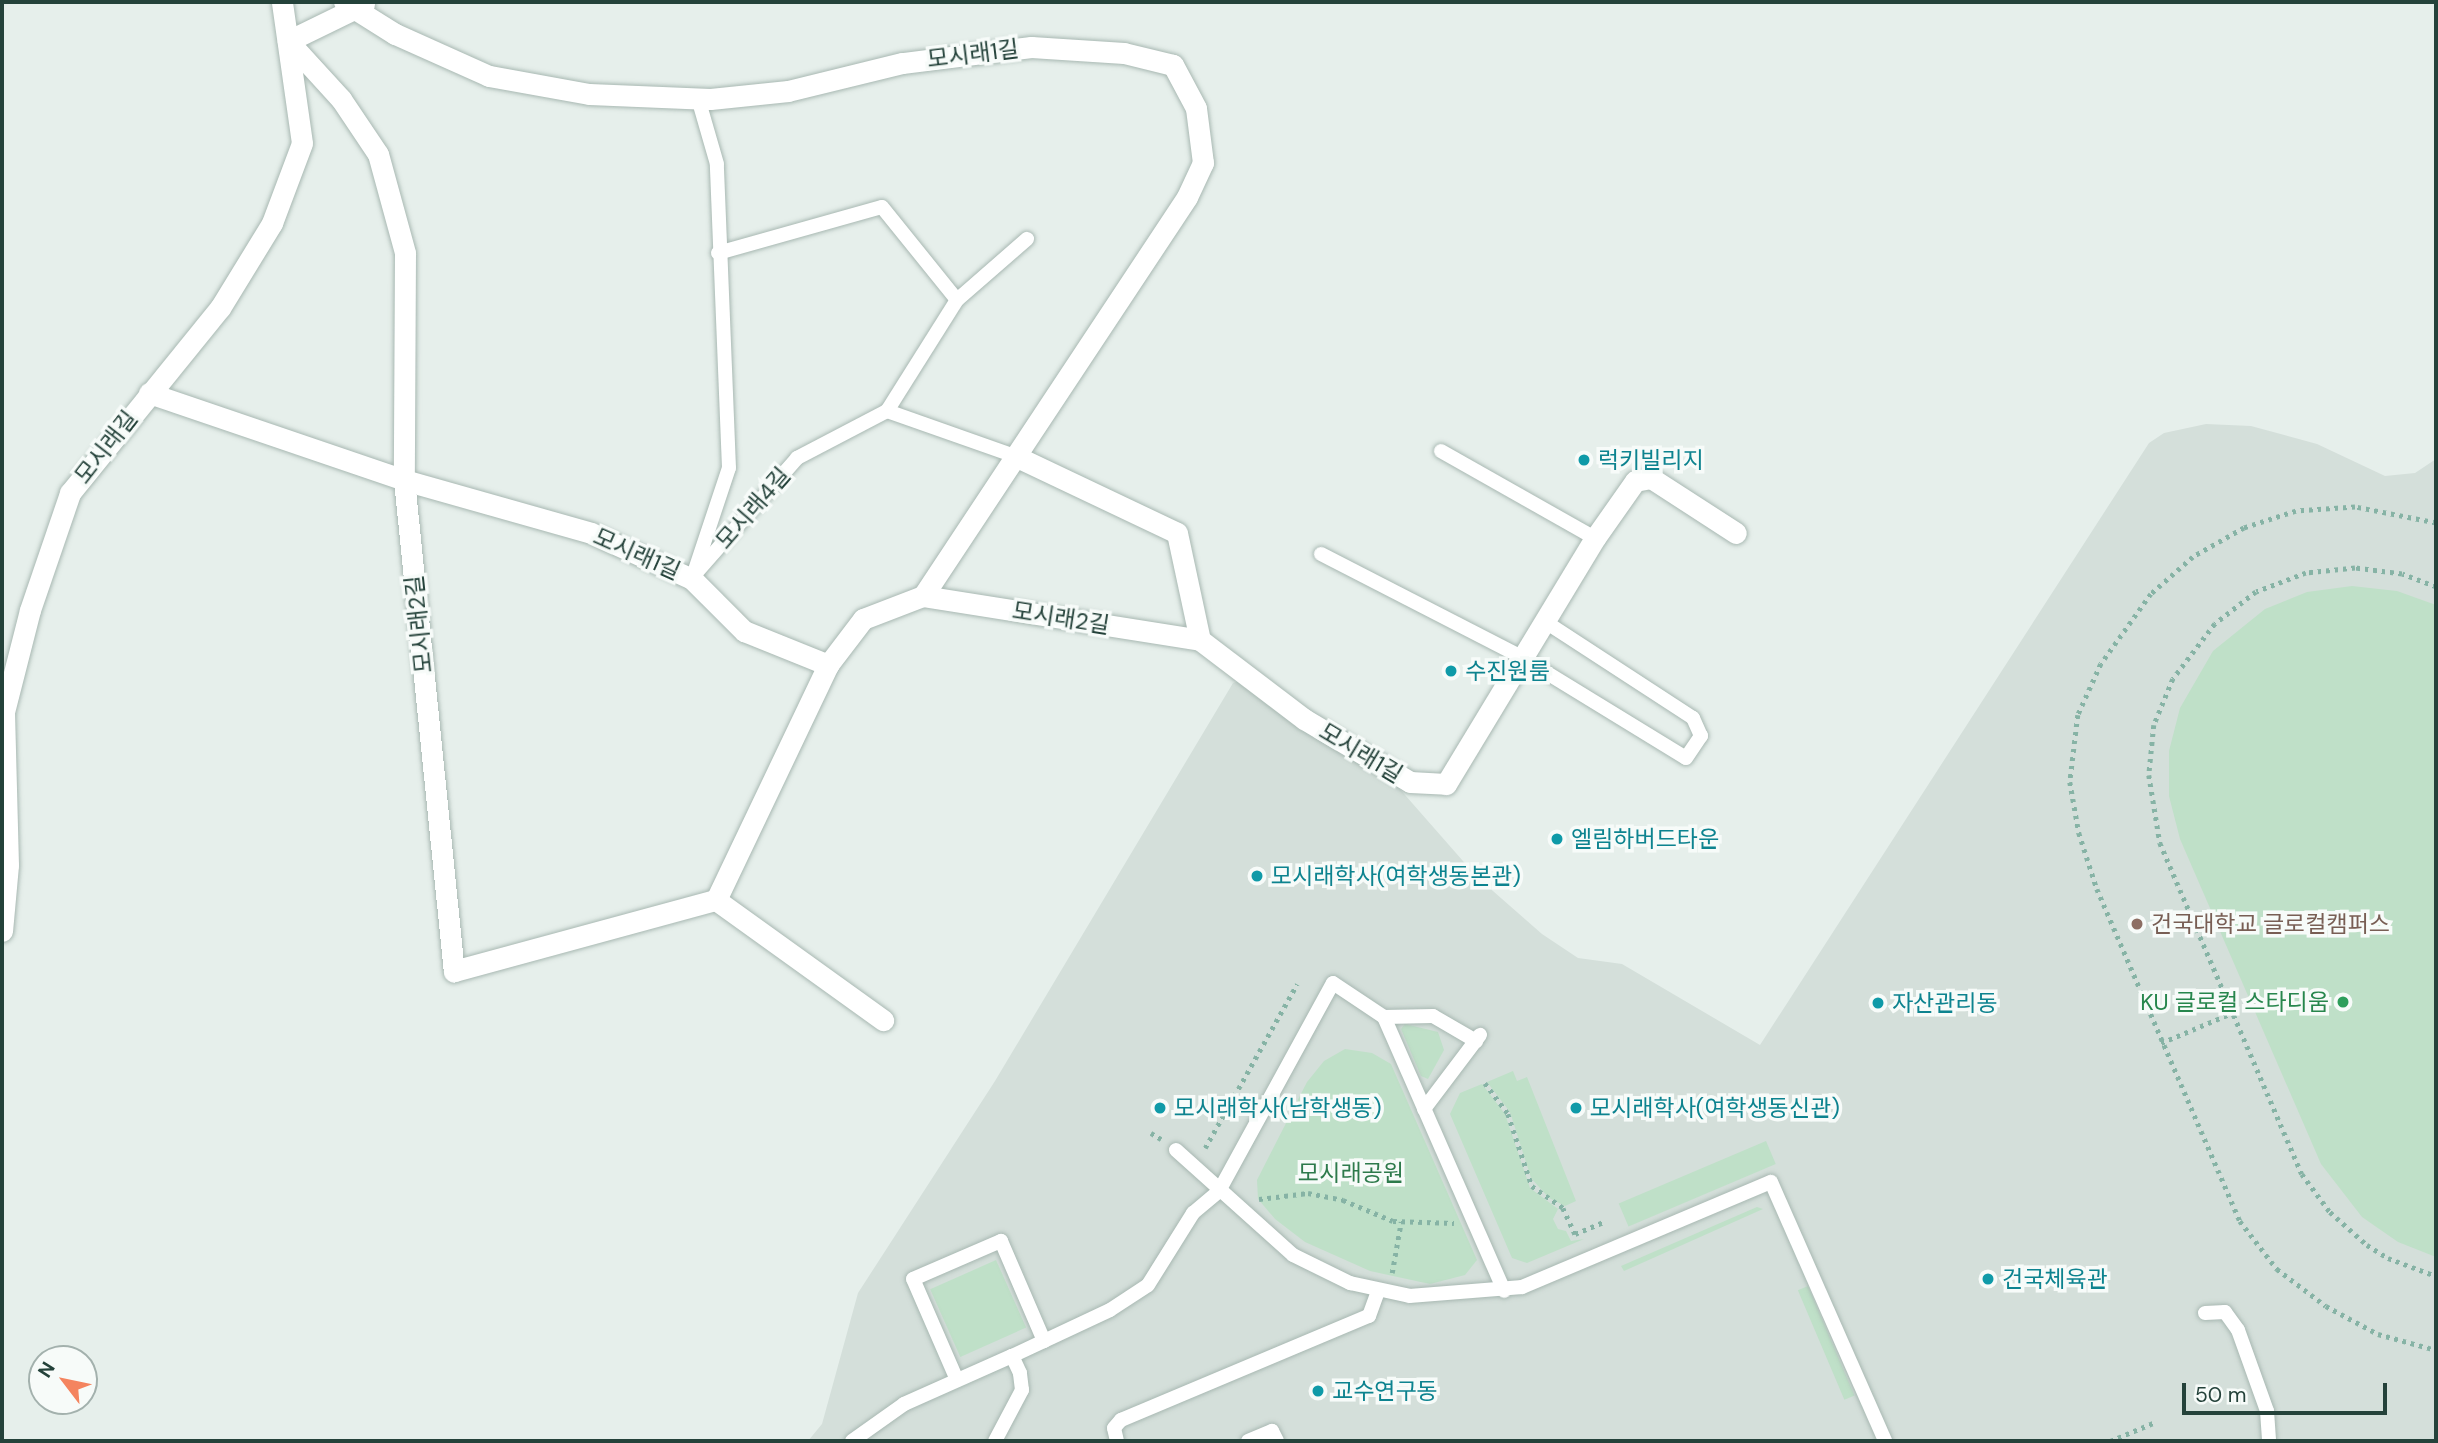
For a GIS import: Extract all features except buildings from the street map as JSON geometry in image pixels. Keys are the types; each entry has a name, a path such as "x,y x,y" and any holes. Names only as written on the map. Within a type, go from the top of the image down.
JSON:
{"street":[{"name":"모시래길","path":"2,931 8,865 2,746 12,674 70,493 220,307 272,223 302,143 282,2"},
{"path":"288,41 355,4"},
{"name":"모시래1길","path":"355,4 395,34 489,76 589,94 698,98 788,91 902,63 1031,47 1124,53 1172,65 1196,108 1203,163 1187,197 923,596"},
{"name":"모시래2길","path":"288,41 341,99 378,154 405,253 404,480 454,971 716,900"},
{"name":"모시래1길","path":"149,393 404,480 591,533 692,579 744,631 828,665"},
{"path":"1015,456 1177,533 1200,640"},
{"name":"모시래1길","path":"1200,640 1304,719 1410,782 1446,784 1595,538 1635,481 1651,478 1736,533"},
{"path":"883,1020 716,900 828,665 863,619 923,596"},
{"name":"모시래2길","path":"923,596 1200,640"}],"lane":[{"name":"모시래4길","path":"692,579 729,468 718,254 717,164 698,98"},
{"path":"718,254 882,207 957,300"},
{"path":"1015,456 887,411 957,300 1027,239"},
{"name":"모시래4길","path":"692,579 797,457 887,411"},
{"path":"1441,451 1595,538"},
{"path":"1321,554 1521,657 1686,758 1701,736 1693,718 1544,621"},
{"path":"852,1441 904,1404 1044,1341 1141,1292 1193,1213 1219,1191 1333,983 1384,1017 1504,1291"},
{"path":"1384,1017 1433,1016 1478,1038 1424,1109"},
{"path":"1177,1150 1219,1191 1293,1255 1350,1283 1384,1293 1430,1297 1504,1291 1537,1282 1771,1182 1885,1441"},
{"path":"957,1380 913,1279 1001,1241 1044,1341"},
{"path":"1117,1441 1114,1429 1121,1420 1369,1316 1384,1293"},
{"path":"2205,1313 2225,1312 2238,1330 2267,1411 2269,1441"},
{"path":"995,1441 1022,1390 1012,1356"},
{"path":"1248,1441 1272,1431 1277,1441"}],"path":[{"path":"2436,523 2391,512 2323,508 2244,528 2171,575 2133,616 2101,664 2073,737 2073,806 2087,863 2225,1195 2277,1269 2352,1322 2404,1343 2436,1350"},
{"path":"2436,587 2402,574 2355,568 2306,573 2276,582 2215,624 2173,679 2150,748 2154,820 2294,1157 2315,1193 2367,1245 2388,1258 2436,1276"},
{"path":"1194,1166 1297,984"},
{"path":"2161,1043 2232,1013"},
{"path":"1485,1083 1508,1114 1532,1186 1563,1208 1575,1234 1605,1221"},
{"path":"1151,1132 1158,1137"},
{"path":"1258,1199 1308,1193 1401,1222 1461,1222 1471,1217"},
{"path":"1384,1293 1401,1222"},
{"path":"2110,1441 2154,1423"}],"shaded area":[{"name":"건국대학교 글로컬캠퍼스","path":"2206,424 2251,426 2317,444 2385,476 2415,473 2436,459 2436,1441 808,1441 822,1424 858,1293 995,1081 1233,683 1239,681 1384,771 1477,877 1542,934 1578,958 1622,964 1760,1045 2149,443 2164,433"}],"green space":[{"name":"KU 글로컬 스타디움","path":"2352,586 2397,591 2436,605 2436,1257 2398,1242 2362,1217 2321,1164 2180,839 2169,796 2169,751 2180,708 2213,651 2265,609 2307,592"},
{"path":"1405,1024 1438,1032 1444,1050 1428,1079 1421,1076 1401,1029"},
{"name":"모시래공원","path":"1345,1049 1372,1053 1391,1064 1477,1260 1465,1275 1430,1284 1370,1271 1305,1242 1275,1219 1258,1199 1257,1180 1307,1082 1324,1061"},
{"path":"1513,1071 1517,1081 1527,1077 1576,1201 1565,1206 1549,1198 1531,1178 1510,1112 1487,1082"},
{"path":"1482,1084 1505,1114 1530,1188 1558,1209 1553,1219 1558,1229 1566,1231 1571,1241 1584,1239 1527,1263 1512,1258 1450,1114 1460,1093"},
{"path":"1766,1141 1776,1164 1628,1227 1619,1204"},
{"path":"1757,1207 1763,1209 1624,1271 1621,1266"},
{"path":"996,1260 1026,1328 960,1357 930,1289"},
{"path":"1808,1286 1854,1396 1844,1400 1798,1290"}],"place":[{"name":"럭키빌리지","path":"1584,460"},
{"name":"수진원룸","path":"1451,671"},
{"name":"엘림하버드타운","path":"1557,839"},
{"name":"모시래학사(여학생동본관)","path":"1257,876"},
{"name":"건국대학교 글로컬캠퍼스","path":"2137,924"},
{"name":"KU 글로컬 스타디움","path":"2343,1002"},
{"name":"자산관리동","path":"1878,1003"},
{"name":"모시래학사(남학생동)","path":"1160,1108"},
{"name":"모시래학사(여학생동신관)","path":"1576,1108"},
{"name":"건국체육관","path":"1988,1279"},
{"name":"교수연구동","path":"1318,1391"}]}
